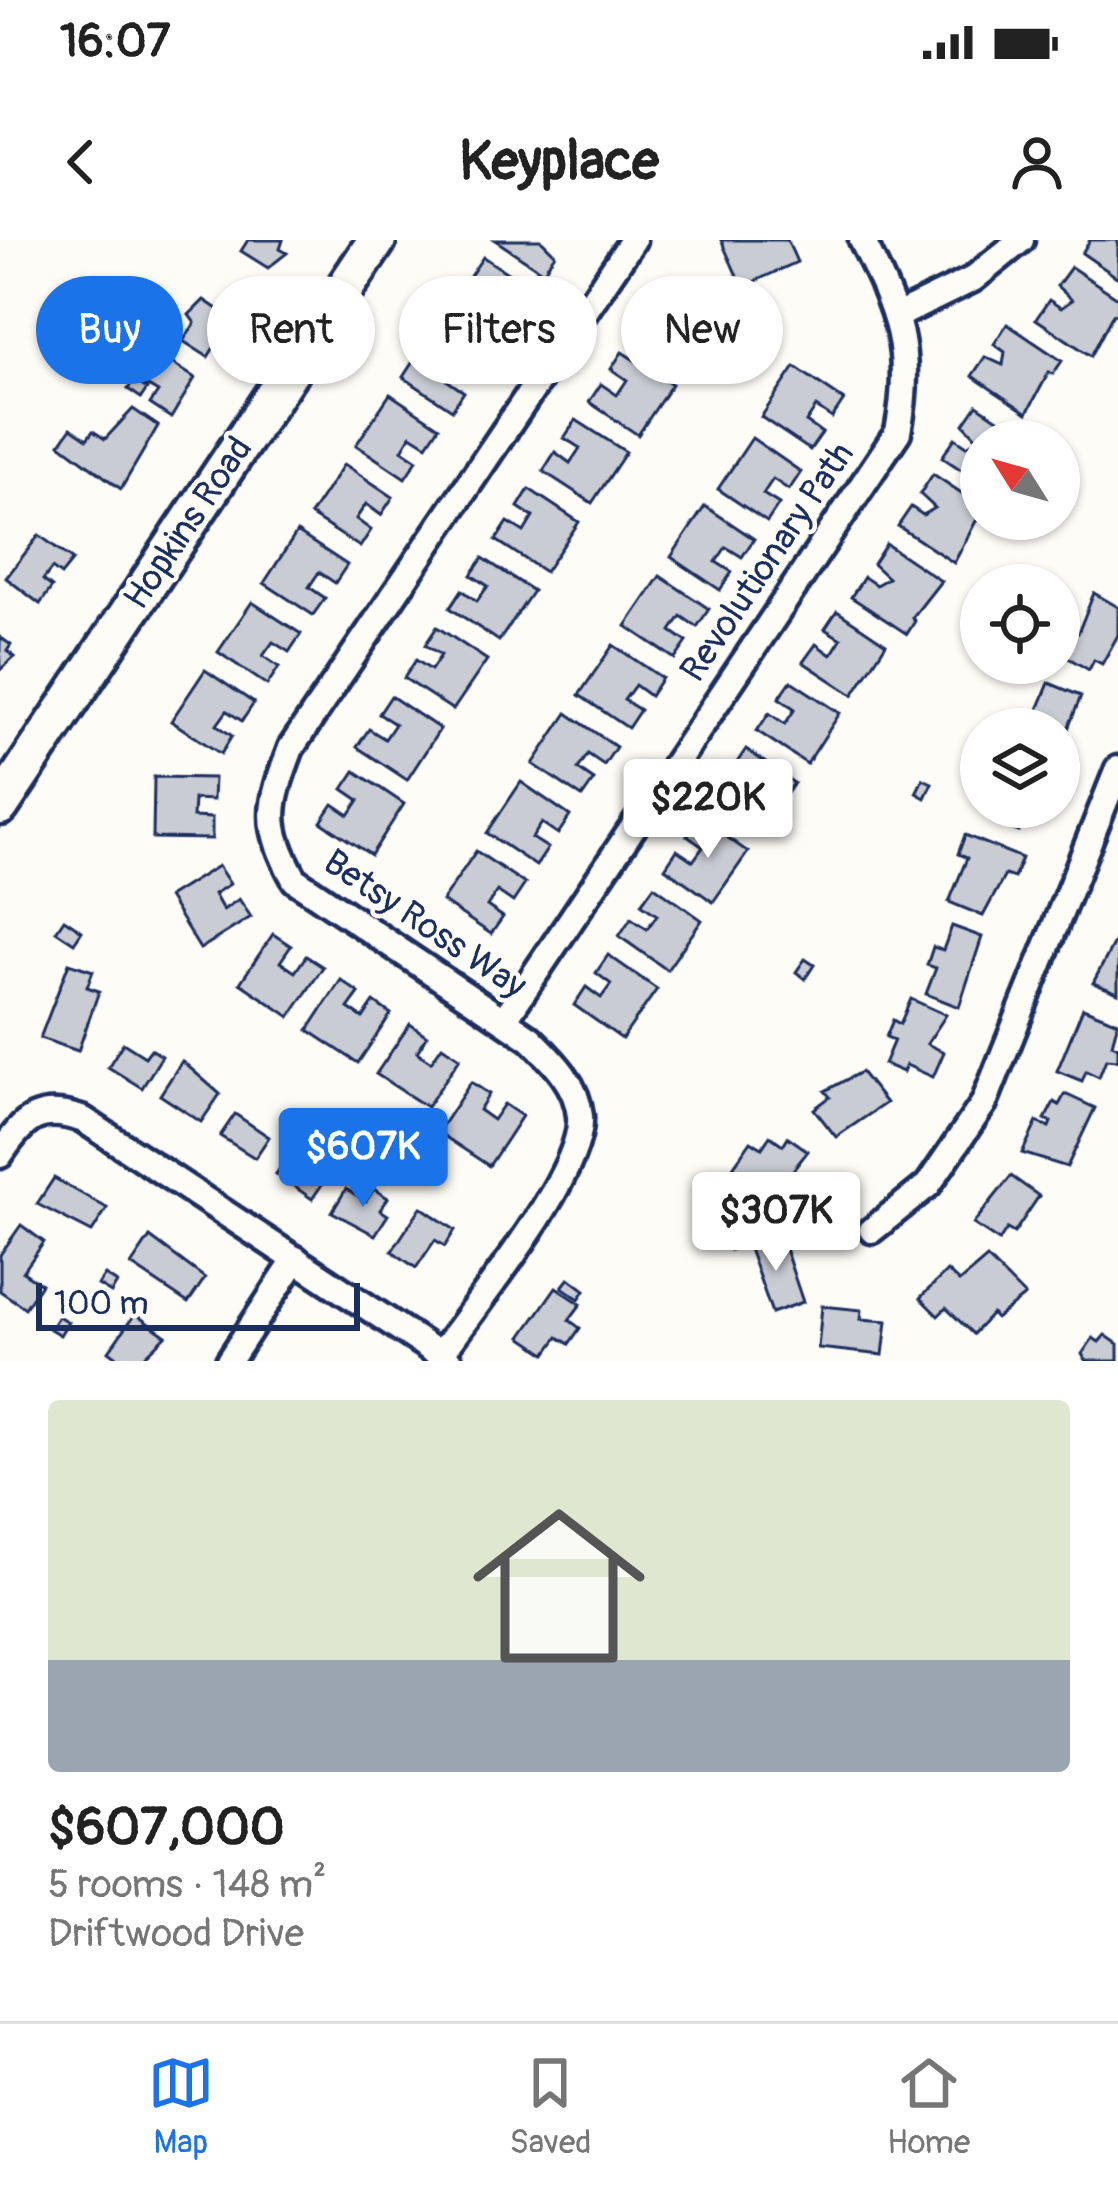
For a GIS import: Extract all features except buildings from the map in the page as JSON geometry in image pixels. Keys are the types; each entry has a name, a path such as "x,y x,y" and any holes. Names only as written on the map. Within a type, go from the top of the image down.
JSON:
{"street":[{"name":"Hopkins Road","path":"0,806 376,240"},
{"name":"Betsy Ross Way","path":"444,1358 566,1173 576,1147 577,1099 560,1068 504,1020 295,880 272,839 272,799 291,748 633,240"},
{"name":"Revolutionary Path","path":"504,1020 898,432 908,380 899,315 862,240"},
{"path":"899,315 973,279 1021,240"},
{"path":"872,1230 928,1185 984,1103 1118,770"},
{"path":"0,1155 37,1115 57,1110 84,1120 444,1358"},
{"path":"229,1361 296,1259"}]}
